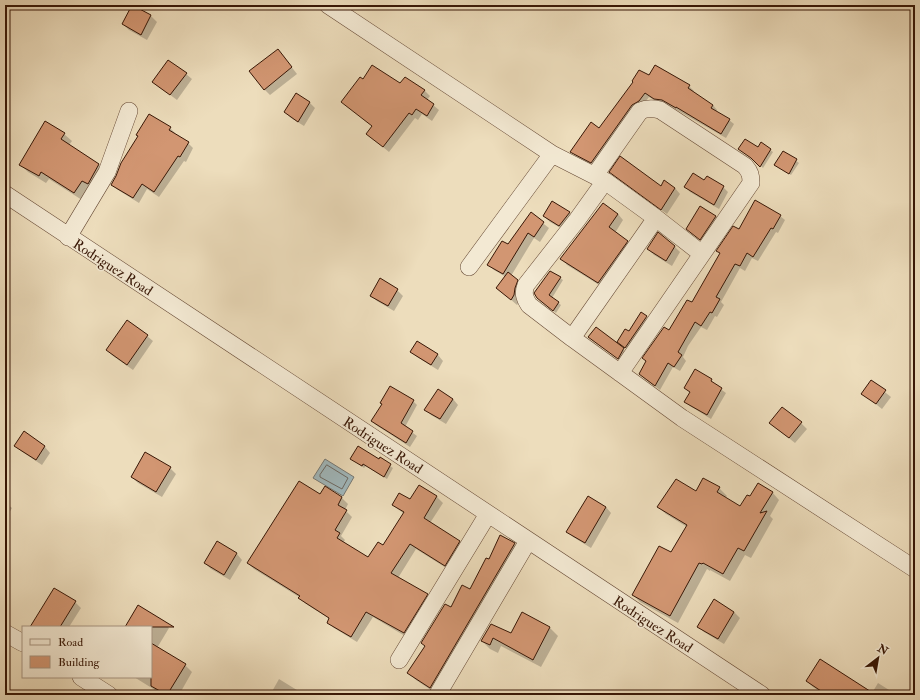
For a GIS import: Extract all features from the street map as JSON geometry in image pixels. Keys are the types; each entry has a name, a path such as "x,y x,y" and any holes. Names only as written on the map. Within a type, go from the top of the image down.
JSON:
{"street":[{"path":"328,5 552,154 600,178 656,218 702,254"},
{"path":"620,373 751,182 750,172 746,166 660,110 653,108 640,111 577,220 526,285 524,298 529,305 572,338 620,373 682,418 915,569"},
{"path":"68,238 107,172 129,111"},
{"path":"469,267 552,154"},
{"name":"Rodriguez Road","path":"5,194 68,238 762,695"},
{"path":"572,338 656,218"},
{"path":"399,660 488,514"},
{"path":"439,692 528,541"},
{"path":"5,633 22,642"},
{"path":"82,678 108,695"}],"water":[{"path":"325,459 354,477 343,496 313,478"}],"building":[{"path":"132,5 151,15 141,35 122,24"},
{"path":"278,49 292,67 264,90 249,71"},
{"path":"168,60 187,73 170,95 152,82"},
{"path":"372,65 400,83 405,77 425,90 421,95 434,104 427,116 416,109 412,115 409,113 383,147 366,134 372,126 341,102 360,77 363,79"},
{"path":"655,65 690,85 688,88 713,105 711,108 730,119 721,134 676,107 662,100 654,99 645,93 639,101 632,105 591,163 570,152 591,122 599,128 633,82 632,81 639,70 649,75"},
{"path":"296,93 310,102 298,122 284,112"},
{"path":"149,114 171,127 169,130 189,142 180,157 178,156 154,192 142,184 133,198 111,185 121,163 138,136 136,135"},
{"path":"45,121 65,133 61,139 99,164 88,184 82,181 74,193 41,172 39,176 19,165"},
{"path":"745,139 758,147 761,142 771,149 760,167 751,158 738,149"},
{"path":"783,151 797,159 789,174 774,165"},
{"path":"620,156 661,186 664,180 675,188 661,210 609,172"},
{"path":"693,173 704,180 707,176 724,186 714,205 684,187"},
{"path":"755,200 781,215 753,257 747,253 740,266 735,264 716,297 720,299 712,313 710,312 701,326 695,322 678,352 682,355 674,367 668,363 655,386 639,374 646,361 642,358 664,327 669,330 687,300 692,302 720,253 716,251 733,226 739,229"},
{"path":"552,201 570,212 559,226 543,216"},
{"path":"603,203 618,214 609,227 628,241 598,283 560,259"},
{"path":"700,206 716,216 700,240 686,229"},
{"path":"531,212 544,222 534,237 528,233 503,274 487,265 502,241 508,244"},
{"path":"658,232 675,246 666,261 647,249"},
{"path":"550,271 561,277 549,295 559,302 553,311 537,298 534,293"},
{"path":"508,272 518,280 511,300 496,288"},
{"path":"380,278 398,289 388,306 370,296"},
{"path":"641,312 647,316 625,348 617,342 625,329 629,331"},
{"path":"127,320 148,335 127,365 106,350"},
{"path":"596,327 624,348 618,359 588,337"},
{"path":"417,341 438,354 431,365 410,352"},
{"path":"695,369 712,379 711,381 722,388 707,415 684,402 690,392 684,388"},
{"path":"871,380 886,390 876,404 861,394"},
{"path":"390,386 414,400 401,423 413,431 406,443 371,421 382,404 380,403"},
{"path":"438,389 453,399 440,419 424,410"},
{"path":"782,407 802,422 789,438 769,423"},
{"path":"24,431 45,446 36,460 14,446"},
{"path":"358,446 379,459 380,457 391,464 384,477 363,464 362,466 350,459"},
{"path":"145,452 171,467 156,492 131,477"},
{"path":"703,478 720,487 717,492 740,506 747,495 750,496 758,483 773,492 760,513 767,511 744,551 738,548 723,574 703,563 699,563 670,616 632,595 659,546 671,552 687,525 657,507 676,479 696,491"},
{"path":"299,481 320,494 325,486 342,497 338,505 347,510 335,530 340,533 337,538 368,557 378,542 383,545 404,512 392,505 399,493 410,499 419,485 437,496 424,518 460,541 445,566 410,544 391,573 428,594 404,633 366,612 351,637 327,623 329,618 298,598 300,596 247,563"},
{"path":"588,496 606,507 585,543 566,532"},
{"path":"500,535 515,543 430,688 407,673 425,646 421,643 445,604 451,607 462,585 470,589 486,558 489,559"},
{"path":"217,541 237,553 224,575 204,563"},
{"path":"54,588 76,601 61,626 31,626"},
{"path":"714,599 734,612 718,639 697,627"},
{"path":"138,605 174,627 152,626 126,626"},
{"path":"522,612 550,627 533,660 493,638 490,645 481,641 491,624 511,633"},
{"path":"152,644 186,664 167,695 151,686"},
{"path":"820,659 876,695 827,695 806,681"}]}
